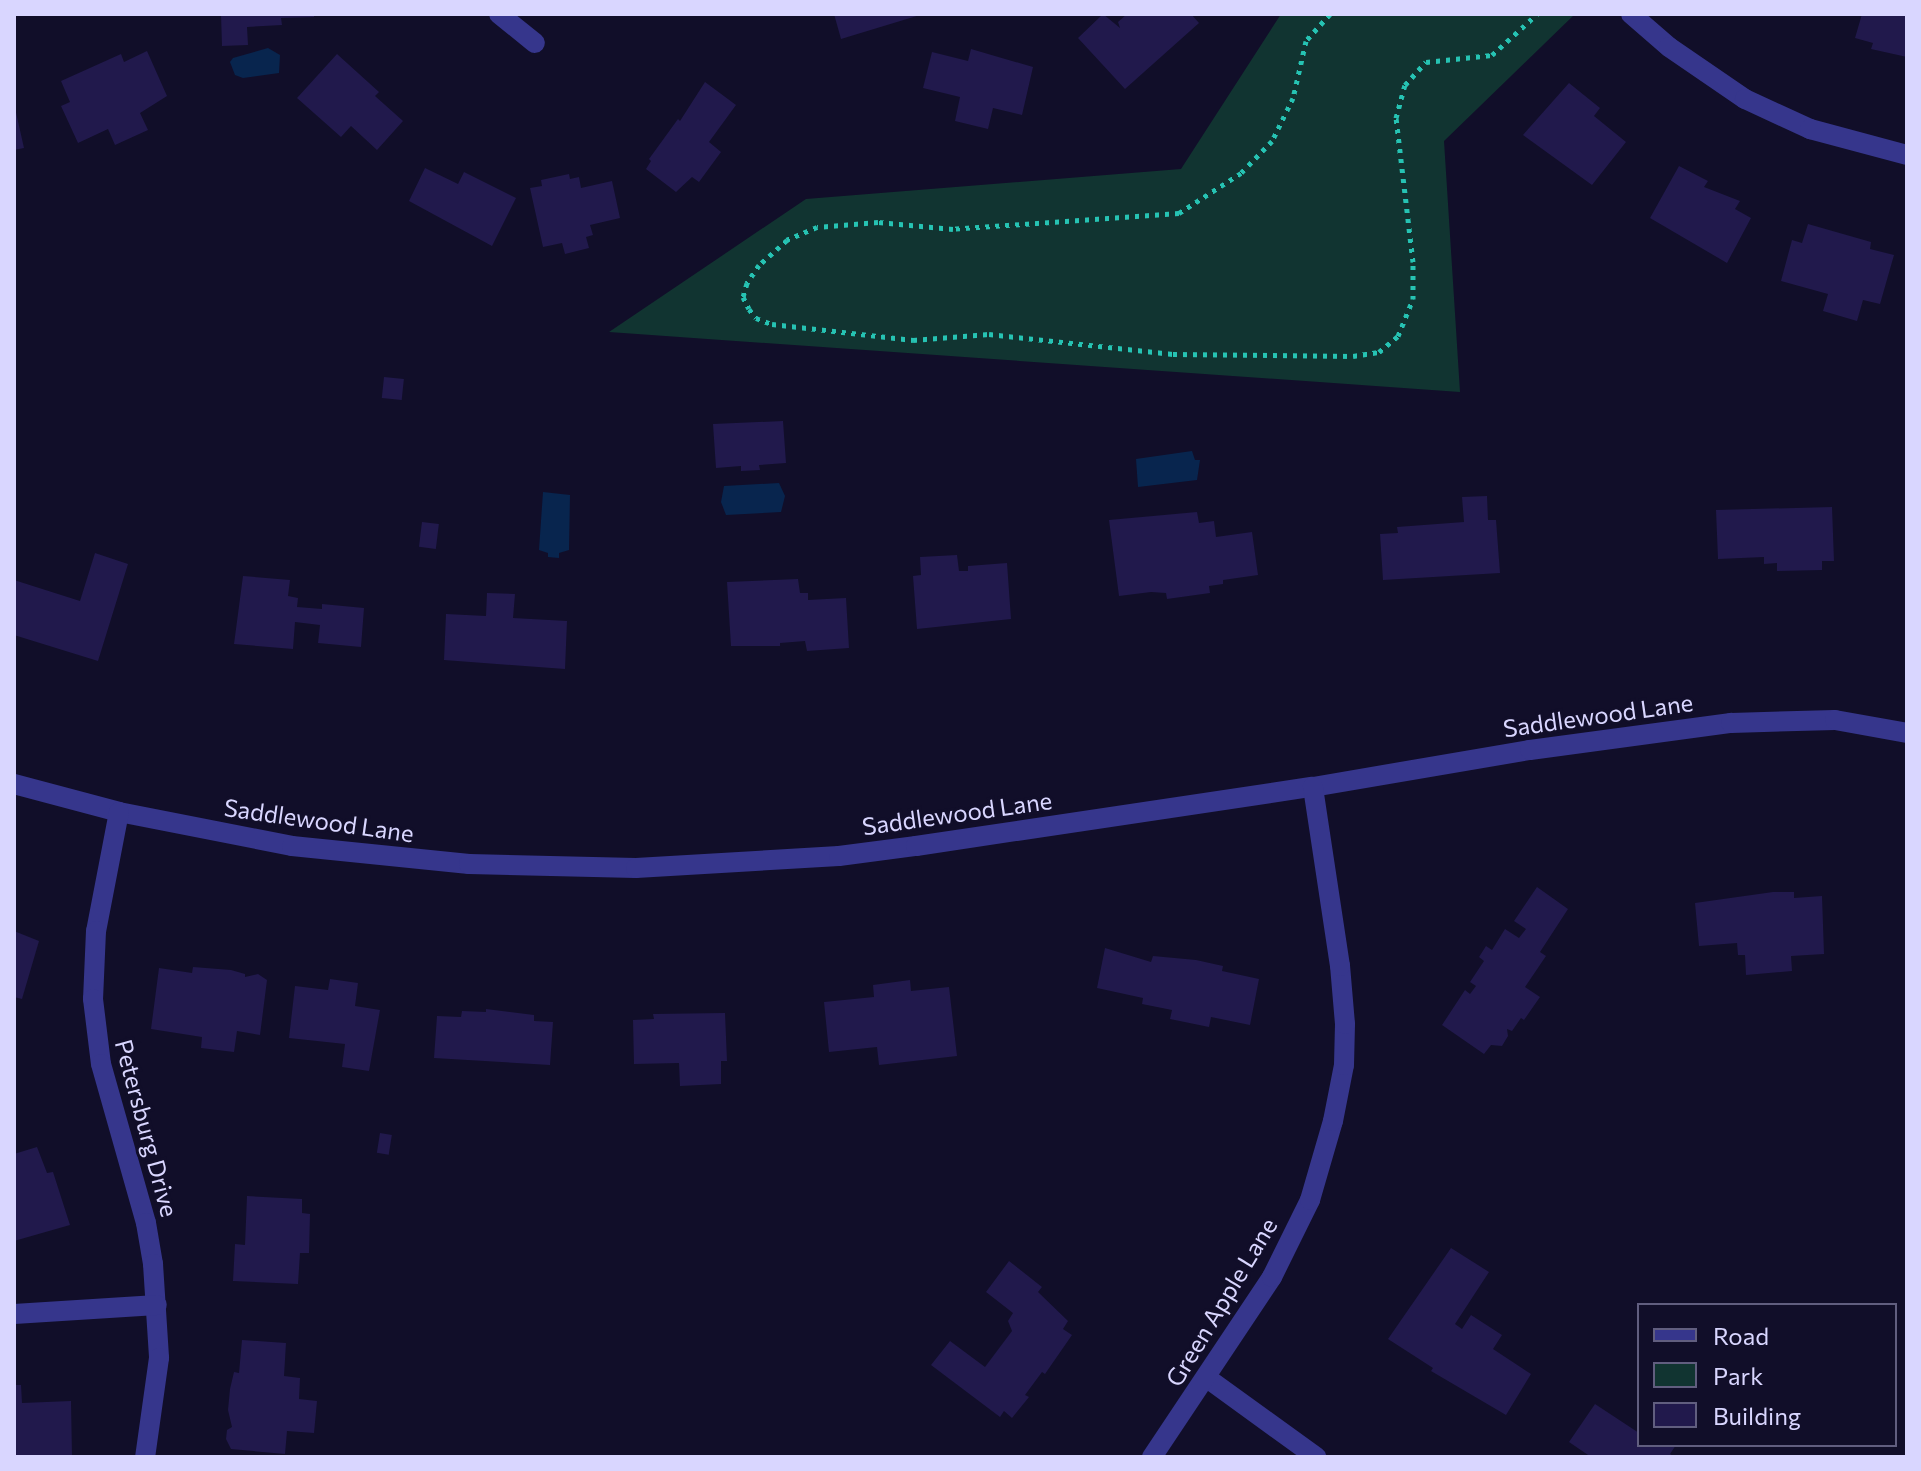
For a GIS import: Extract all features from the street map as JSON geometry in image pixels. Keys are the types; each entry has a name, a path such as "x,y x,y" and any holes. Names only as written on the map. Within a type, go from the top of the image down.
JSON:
{"street":[{"path":"499,14 535,43"},
{"path":"1631,14 1669,47 1745,99 1810,129 1907,155"},
{"name":"Saddlewood Lane","path":"14,784 119,812 292,846 375,856 557,869 636,868 839,856 1313,787 1530,750 1731,723 1835,720 1907,733"},
{"name":"Green Apple Lane","path":"1152,1457 1272,1277 1310,1200 1344,1065 1340,966 1313,787"},
{"name":"Petersburg Drive","path":"119,812 96,931 96,1033 110,1100 146,1223 157,1305 156,1395 145,1457"},
{"path":"14,1314 157,1305"},
{"path":"1207,1378 1316,1457"}],"path":[{"path":"1330,14 1306,41 1293,98 1272,141 1241,173 1179,213 953,229 878,222 817,227 787,240 759,265 747,283 743,297 756,318 772,324 913,340 989,334 1173,354 1251,357 1367,356 1379,352 1398,336 1413,299 1413,262 1396,118 1405,85 1426,62 1492,55 1537,14"}],"green space":[{"path":"1281,14 1575,14 1444,141 1460,392 609,332 806,199 1181,169"}],"water":[{"path":"268,48 280,55 279,73 243,78 235,75 230,62 233,58"},
{"path":"1192,451 1195,460 1200,460 1197,480 1138,487 1136,459"},
{"path":"779,483 785,496 781,512 726,515 721,502 724,486"},
{"path":"543,492 570,495 569,550 559,553 559,558 548,557 548,553 539,550"}],"building":[{"path":"221,14 314,14 314,17 281,18 282,25 247,27 248,45 222,46"},
{"path":"834,14 920,14 920,15 841,39"},
{"path":"1103,14 1120,28 1118,22 1127,14 1191,14 1199,23 1125,89 1078,38"},
{"path":"1862,14 1907,14 1907,57 1871,49 1873,43 1855,38"},
{"path":"971,49 1033,67 1022,115 993,108 988,129 955,121 960,97 923,88 932,52 968,61"},
{"path":"147,51 167,96 140,113 148,130 115,145 108,129 78,143 61,106 70,102 61,81 121,54 124,62"},
{"path":"337,54 379,92 375,96 403,121 377,150 351,126 341,137 297,98"},
{"path":"705,82 736,105 709,142 721,152 699,182 692,177 676,192 646,169 651,161 649,159 678,119 680,121"},
{"path":"1569,83 1600,108 1594,116 1626,142 1592,185 1523,135"},
{"path":"14,109 24,148 14,150"},
{"path":"1679,166 1708,181 1704,187 1740,201 1735,209 1751,218 1727,263 1650,218"},
{"path":"425,168 458,184 464,172 516,198 492,246 409,201"},
{"path":"569,174 570,179 579,177 581,188 612,181 620,218 590,225 593,235 586,237 589,248 565,254 562,243 543,247 530,188 542,186 541,180"},
{"path":"1808,224 1871,242 1870,249 1894,255 1880,304 1863,300 1857,321 1823,311 1828,294 1781,281 1792,240 1802,243"},
{"path":"384,377 404,379 402,400 382,398"},
{"path":"783,421 786,463 759,465 760,470 741,471 741,466 716,468 713,424"},
{"path":"1487,496 1488,520 1496,520 1500,573 1383,580 1380,534 1398,533 1397,527 1464,522 1462,497"},
{"path":"1832,507 1834,561 1822,561 1822,570 1777,571 1777,563 1764,564 1764,557 1718,559 1716,510"},
{"path":"1197,512 1199,523 1214,521 1216,537 1252,532 1258,575 1223,580 1223,584 1209,586 1210,593 1167,599 1166,593 1151,592 1119,596 1109,520"},
{"path":"422,522 439,524 436,549 419,547"},
{"path":"95,553 128,564 98,661 14,635 14,580 80,601"},
{"path":"957,555 959,571 968,571 968,566 1007,563 1011,619 917,629 913,576 921,575 920,557"},
{"path":"243,576 290,580 288,596 298,598 297,607 322,609 322,604 364,608 361,647 318,643 320,625 295,622 293,649 234,644"},
{"path":"798,579 800,593 808,593 808,600 846,598 849,648 807,651 805,641 780,643 780,646 731,646 727,582"},
{"path":"487,593 515,594 513,618 567,621 565,669 444,660 446,614 486,616"},
{"path":"1537,887 1568,909 1540,952 1546,956 1525,987 1540,997 1524,1020 1521,1018 1512,1031 1507,1029 1508,1036 1502,1046 1491,1045 1484,1054 1442,1025 1465,990 1470,994 1476,986 1470,982 1484,961 1479,957 1486,946 1492,950 1505,929 1519,938 1526,929 1514,921"},
{"path":"1794,892 1794,898 1822,896 1824,954 1791,956 1792,971 1746,975 1745,955 1738,955 1737,943 1699,946 1695,903"},
{"path":"14,931 39,941 22,999 14,997"},
{"path":"1105,948 1151,962 1153,956 1196,960 1223,966 1222,971 1259,979 1250,1025 1211,1017 1209,1027 1170,1019 1172,1010 1142,1004 1143,998 1097,988"},
{"path":"193,967 231,970 245,974 245,977 258,974 267,980 260,1035 237,1031 234,1052 201,1048 202,1037 151,1029 159,968 192,973"},
{"path":"330,979 358,983 355,1006 380,1010 369,1071 342,1067 345,1044 289,1038 295,986 328,990"},
{"path":"910,980 911,991 949,987 957,1056 879,1065 877,1047 829,1052 824,1002 874,997 873,985"},
{"path":"486,1009 534,1015 534,1021 553,1022 550,1065 434,1058 437,1016 461,1017 462,1011 486,1012"},
{"path":"725,1013 727,1061 721,1061 721,1084 680,1086 679,1063 634,1064 633,1020 654,1019 653,1014"},
{"path":"380,1133 392,1135 389,1155 377,1153"},
{"path":"37,1147 47,1173 53,1172 70,1225 14,1241 14,1154"},
{"path":"247,1196 302,1199 302,1213 310,1214 309,1253 300,1253 298,1284 233,1281 235,1244 245,1245"},
{"path":"1451,1248 1489,1272 1455,1324 1462,1329 1471,1315 1502,1335 1493,1349 1531,1374 1506,1415 1431,1371 1433,1368 1388,1339"},
{"path":"1009,1261 1042,1287 1038,1292 1068,1321 1063,1329 1072,1335 1045,1374 1042,1372 1025,1395 1029,1397 1012,1418 1004,1411 1000,1417 931,1365 950,1341 985,1367 1012,1331 1008,1321 1013,1313 986,1292"},
{"path":"242,1340 286,1343 284,1376 300,1378 299,1399 317,1401 314,1433 287,1431 285,1454 231,1449 226,1439 227,1430 232,1427 228,1410 230,1389 234,1372 239,1373"},
{"path":"14,1385 21,1385 22,1403 71,1401 72,1456 14,1457"},
{"path":"1595,1404 1637,1432 1637,1447 1675,1447 1670,1454 1675,1457 1591,1457 1569,1442"}]}
